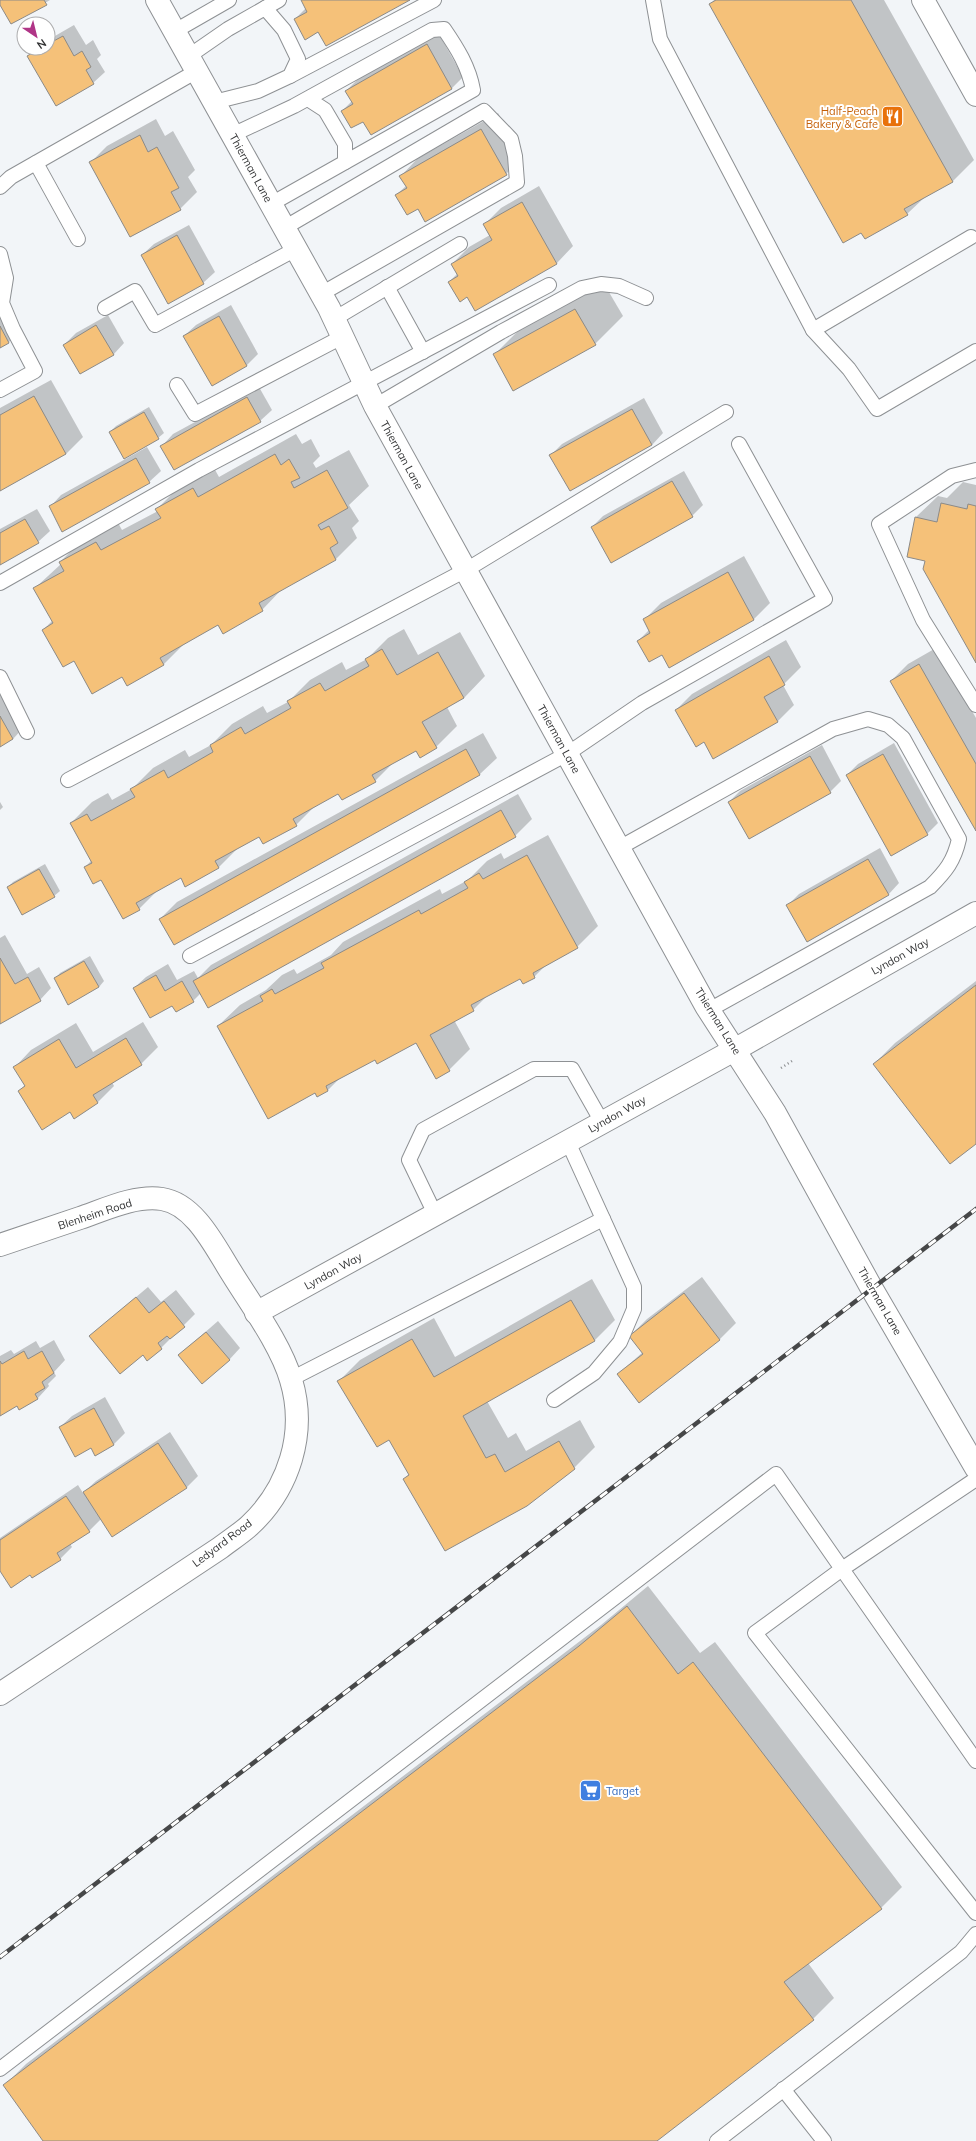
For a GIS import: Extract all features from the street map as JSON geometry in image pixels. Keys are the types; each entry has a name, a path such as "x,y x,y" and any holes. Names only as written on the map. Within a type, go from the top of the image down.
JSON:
{"street":[{"name":"Thierman Lane","path":"157,0 321,294 375,406 709,1010 736,1049 775,1113 868,1282 976,1468"},
{"path":"923,0 976,95"},
{"name":"Lyndon Way","path":"256,1313 736,1049 976,913"},
{"name":"Blenheim Road","path":"0,1245 132,1200 162,1199 175,1203 196,1219 210,1238 256,1313"},
{"name":"Ledyard Road","path":"0,1694 220,1548 249,1526 274,1498 287,1472 296,1444 297,1404 291,1379 280,1355 256,1313"}],"lane":[{"path":"175,31 229,0"},
{"path":"0,187 11,177 36,163 193,64 228,29 279,0"},
{"path":"214,102 258,91 290,76 434,0"},
{"path":"653,0 660,39 812,330 849,369 877,409 976,351"},
{"path":"265,8 284,30 298,59 290,76"},
{"path":"232,135 308,99 432,30 444,29 471,74 473,90 271,204"},
{"path":"308,99 325,110 345,144 345,162"},
{"path":"284,228 484,111 511,138 517,182 321,294"},
{"path":"36,163 78,239"},
{"path":"812,330 972,237"},
{"path":"177,386 195,414 338,328 387,287 460,244"},
{"path":"106,308 135,291 155,325 296,249"},
{"path":"0,254 6,278 2,303 13,329 35,371 0,390"},
{"path":"375,406 501,332 582,288 602,284 619,286 646,298"},
{"path":"0,583 199,470 549,285"},
{"path":"387,287 423,352"},
{"path":"68,780 466,570 726,412"},
{"path":"190,956 567,754 642,704 825,600 739,444"},
{"path":"976,470 952,476 879,524 922,620 976,705"},
{"path":"0,677 27,732"},
{"path":"619,848 833,729 868,719 888,725 903,738 907,744 959,839 956,854 946,871 930,887 709,1010"},
{"path":"435,1214 409,1160 423,1130 444,1118 534,1069 572,1069 602,1122"},
{"path":"554,1400 594,1373 620,1342 634,1309 634,1287 568,1142"},
{"path":"291,1379 603,1219"},
{"path":"0,2069 776,1474 976,1761"},
{"path":"976,1479 842,1569 755,1633 976,1913"},
{"path":"717,2141 961,1952 976,1934"},
{"path":"783,2089 824,2141"}],"building":[{"path":"0,0 44,0 47,5 26,16 16,16 16,21 11,24 0,5"},
{"path":"301,0 410,0 326,46 318,32 305,40 294,19 307,12"},
{"path":"716,0 851,0 953,182 904,209 908,215 865,239 861,233 843,243 709,4"},
{"path":"63,36 74,56 82,51 91,67 86,70 94,84 56,106 27,56 56,56 56,40"},
{"path":"427,44 452,89 371,135 363,122 351,128 341,111 353,104 345,91"},
{"path":"481,129 507,175 425,222 418,209 407,215 395,195 407,188 399,176"},
{"path":"140,135 148,152 157,147 179,188 171,192 181,210 130,237 89,162"},
{"path":"522,202 557,264 475,311 467,297 460,302 448,282 458,276 451,264 492,240 483,224"},
{"path":"177,235 204,284 168,304 141,255"},
{"path":"575,309 596,345 513,391 493,354"},
{"path":"219,316 247,366 212,386 183,336"},
{"path":"96,325 114,355 80,374 63,345"},
{"path":"0,326 9,343 0,348"},
{"path":"34,396 66,454 0,491 0,415"},
{"path":"247,397 261,422 174,470 160,446"},
{"path":"632,409 652,445 570,491 549,455"},
{"path":"144,412 159,439 124,459 109,432"},
{"path":"275,454 281,465 289,459 300,478 291,482 294,488 327,470 348,508 318,525 321,530 329,526 338,543 330,548 336,560 259,603 263,611 223,634 218,625 160,658 164,665 127,686 122,677 92,694 74,661 63,667 42,630 53,623 33,588 64,571 59,562 96,542 101,550 161,518 155,509 193,488 198,497"},
{"path":"136,458 150,483 62,532 49,506"},
{"path":"672,481 693,517 611,563 591,527"},
{"path":"941,503 967,509 968,504 976,506 976,663 923,569 925,561 907,557 915,517 937,522"},
{"path":"25,519 39,543 0,565 0,533"},
{"path":"728,572 754,620 669,668 662,655 649,662 637,641 650,633 643,619"},
{"path":"382,649 397,675 438,652 464,698 422,722 437,748 420,758 416,751 372,775 376,782 342,800 338,794 293,819 297,826 263,844 259,837 215,861 219,868 185,887 181,878 136,903 140,910 123,919 101,880 93,884 84,867 92,863 70,823 87,814 91,821 135,797 130,789 164,770 168,778 213,752 210,745 241,727 245,734 291,708 287,701 320,683 325,691 369,666 365,659"},
{"path":"769,656 785,685 764,697 778,722 713,759 704,742 696,747 675,710"},
{"path":"919,664 976,764 976,831 890,681"},
{"path":"0,716 13,739 0,747"},
{"path":"466,749 480,775 174,945 159,919"},
{"path":"883,754 928,835 891,856 846,775"},
{"path":"810,756 831,793 749,839 728,802"},
{"path":"501,810 516,837 208,1008 193,981"},
{"path":"527,855 578,948 533,973 535,978 523,984 520,979 471,1005 474,1011 430,1035 450,1071 436,1079 416,1043 377,1064 375,1060 326,1086 328,1091 317,1097 315,1093 268,1119 217,1026 263,1001 260,996 272,989 275,994 324,968 321,963 419,910 421,914 468,888 464,882 479,873 483,879"},
{"path":"868,859 889,895 807,942 786,905"},
{"path":"39,869 55,897 22,915 7,887"},
{"path":"0,958 15,984 28,977 41,1001 0,1024"},
{"path":"84,961 99,987 68,1005 54,978"},
{"path":"156,975 165,991 182,981 194,1002 176,1012 172,1006 150,1018 133,988"},
{"path":"976,985 976,1144 950,1164 873,1064"},
{"path":"126,1038 142,1065 93,1095 98,1103 74,1119 70,1112 42,1130 18,1091 25,1086 13,1067 59,1039 76,1068"},
{"path":"684,1293 720,1340 639,1403 617,1374 643,1354 629,1336"},
{"path":"136,1297 149,1313 164,1301 185,1327 170,1339 167,1336 158,1343 162,1349 147,1361 143,1355 120,1374 89,1336"},
{"path":"571,1300 595,1341 463,1416 486,1458 495,1454 505,1472 559,1441 575,1469 527,1506 445,1551 403,1479 409,1475 389,1440 377,1447 337,1381 412,1339 434,1377"},
{"path":"206,1332 230,1360 202,1384 178,1355"},
{"path":"24,1351 28,1359 42,1351 54,1373 42,1382 45,1388 35,1394 38,1399 19,1410 17,1406 0,1416 0,1361 2,1364"},
{"path":"94,1408 114,1445 95,1456 91,1448 75,1457 59,1427"},
{"path":"158,1443 187,1488 112,1537 83,1492"},
{"path":"66,1496 90,1532 57,1553 61,1560 32,1578 30,1575 11,1588 0,1571 0,1540"},
{"name":"Target","path":"627,1606 678,1674 693,1662 882,1909 784,1982 814,2020 657,2141 43,2141 3,2085 579,1646"}],"railway":[{"path":"0,1957 976,1209"}],"place":[{"name":"Half-Peach Bakery & Cafe","path":"893,117"},
{"name":"Target","path":"590,1791"}]}
